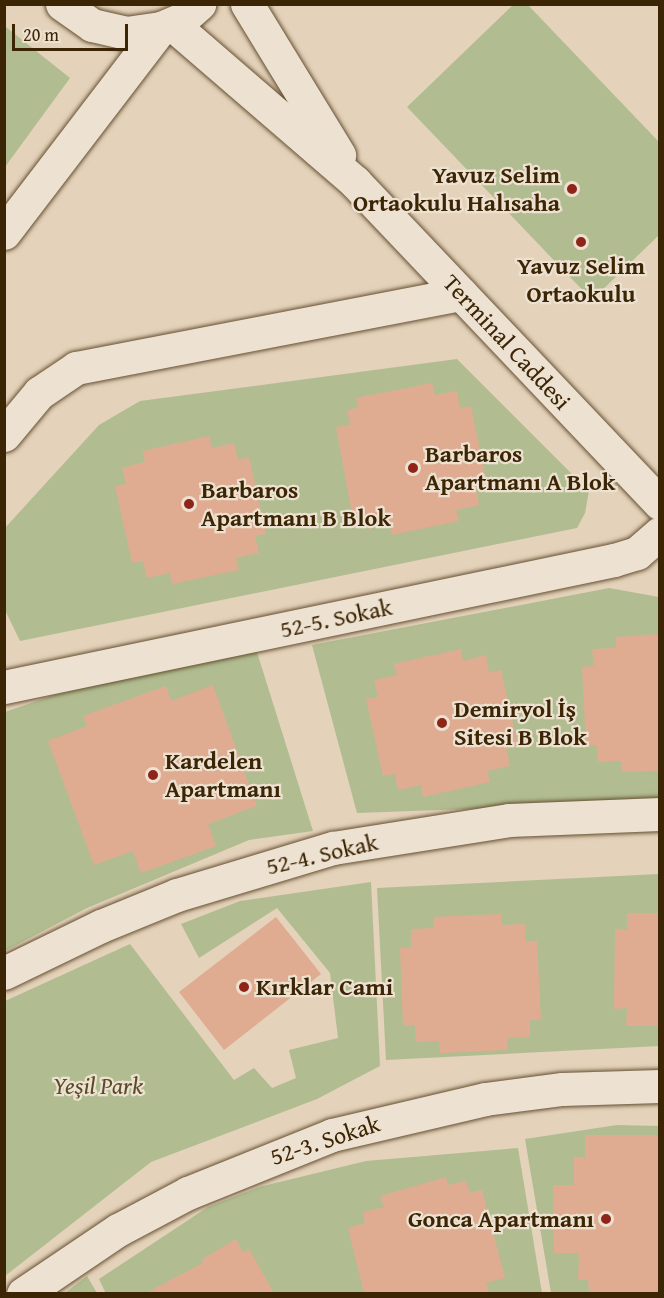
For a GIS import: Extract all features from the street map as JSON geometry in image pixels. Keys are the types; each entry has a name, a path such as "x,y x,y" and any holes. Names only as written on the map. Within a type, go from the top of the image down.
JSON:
{"street":[{"path":"62,4 82,20 104,29 126,33 167,26"},
{"path":"4,233 167,26 199,4"},
{"name":"Terminal Caddesi","path":"247,4 355,182"},
{"name":"Terminal Caddesi","path":"167,26 355,182 660,503"},
{"path":"4,435 39,393 76,368 461,294"},
{"name":"52-5. Sokak","path":"4,687 614,560 637,553 660,533"},
{"name":"52-4. Sokak","path":"4,973 101,926 177,896 333,848 509,819 660,814"},
{"name":"52-3. Sokak","path":"23,1293 118,1230 188,1193 332,1135 485,1099 562,1089 660,1086"}],"green space":[{"name":"Yavuz Selim Ortaokulu Halısaha","path":"514,4 528,5 659,142 659,235 592,300 407,107"},
{"path":"6,27 70,78 5,167 4,29"},
{"path":"457,359 589,491 585,513 577,528 20,641 5,610 4,529 99,425 140,401"},
{"path":"609,588 659,597 659,802 357,813 312,645"},
{"path":"256,649 313,831 249,840 87,908 5,951 5,712 54,695"},
{"path":"659,874 659,1046 386,1060 377,888"},
{"name":"Yeşil Park","path":"371,882 380,1066 317,1099 151,1162 5,1276 5,1001 130,944 234,1080 254,1068 272,1088 296,1078 289,1050 338,1038 330,973 277,908 199,958 181,924 240,901"},
{"name":"Gonca Apartmanı","path":"617,1125 659,1126 659,1293 551,1293 525,1139"},
{"path":"518,1148 542,1293 106,1294 99,1279 208,1207 259,1187 366,1161"},
{"path":"87,1276 97,1293 65,1293"}],"building":[{"name":"Barbaros Apartmanı A Blok","path":"432,383 435,395 457,391 460,408 471,406 487,485 476,488 479,505 456,510 459,521 392,535 390,524 367,529 363,512 352,514 336,427 350,425 347,410 358,408 356,398"},
{"name":"Barbaros Apartmanı B Blok","path":"209,436 212,448 234,443 238,460 249,457 266,534 255,536 259,553 236,558 239,570 172,584 170,573 147,578 143,561 132,563 115,486 126,484 122,468 145,462 143,451"},
{"path":"660,634 660,771 622,772 621,761 598,762 597,745 586,745 582,667 594,666 592,649 616,648 616,637"},
{"name":"Demiryol İş Sitesi B Blok","path":"461,649 463,661 486,655 489,673 501,670 518,746 506,749 510,766 487,771 490,782 423,797 421,785 398,790 395,774 383,776 366,699 378,697 374,680 397,675 394,664"},
{"name":"Kardelen Apartmanı","path":"213,685 257,806 208,824 216,846 141,873 133,851 94,865 48,741 87,726 83,716 166,686 171,701"},
{"path":"627,913 660,913 660,1026 626,1026 627,1008 614,1009 615,929 627,930"},
{"path":"501,914 502,925 525,924 525,941 537,941 541,1019 530,1020 530,1037 507,1038 508,1050 440,1053 439,1041 416,1042 415,1025 403,1026 400,948 411,947 411,929 434,928 433,917"},
{"name":"Kırklar Cami","path":"276,917 321,974 224,1050 179,992"},
{"name":"Gonca Apartmanı","path":"585,1135 660,1135 660,1293 589,1293 588,1279 578,1280 579,1253 554,1253 553,1185 574,1185 574,1157 585,1157"},
{"path":"446,1177 448,1185 466,1181 470,1193 482,1190 505,1278 486,1283 489,1293 364,1293 348,1228 365,1223 363,1212 384,1207 380,1196"},
{"path":"236,1239 243,1253 249,1249 274,1293 146,1293 203,1263 201,1260"}],"place":[{"name":"Yavuz Selim Ortaokulu Halısaha","path":"572,189"},
{"name":"Yavuz Selim Ortaokulu","path":"581,242"},
{"name":"Barbaros Apartmanı A Blok","path":"413,468"},
{"name":"Barbaros Apartmanı B Blok","path":"189,504"},
{"name":"Demiryol İş Sitesi B Blok","path":"442,723"},
{"name":"Kardelen Apartmanı","path":"153,775"},
{"name":"Kırklar Cami","path":"244,987"},
{"name":"Gonca Apartmanı","path":"606,1219"}]}
